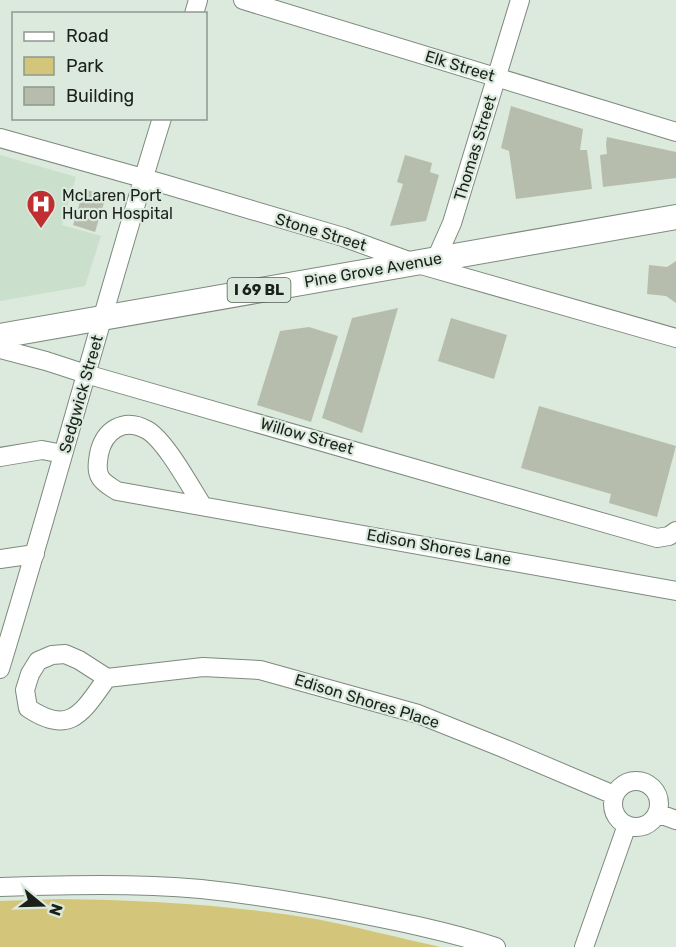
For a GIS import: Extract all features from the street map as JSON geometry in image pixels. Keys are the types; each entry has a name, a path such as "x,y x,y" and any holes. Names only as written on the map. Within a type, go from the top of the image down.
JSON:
{"main road":[{"name":"Pine Grove Avenue","path":"0,336 676,217"}],"street":[{"name":"Elk Street","path":"243,0 676,132"},
{"name":"Thomas Street","path":"425,261 452,223 520,0"},
{"name":"Sedgwick Street","path":"0,669 63,454 89,375 103,317 161,120"},
{"name":"Stone Street","path":"0,138 425,261 676,338"},
{"name":"Willow Street","path":"0,349 657,538 669,536 676,531"},
{"name":"Edison Shores Lane","path":"202,505 162,445 149,431 137,426 125,425 112,430 105,438 97,463 99,476 108,486 117,491 676,591"},
{"path":"0,457 42,450 63,454"},
{"path":"0,559 35,555"},
{"path":"65,654 107,678 76,717 63,721 50,720 28,708 25,690 30,674 38,661 52,655 65,654"},
{"name":"Edison Shores Place","path":"107,678 203,667 260,670 418,714 614,795"},
{"path":"633,781 648,784 658,797 657,813 648,824 634,827 627,825 616,816 614,795 619,788 633,781"},
{"path":"657,813 676,820"},
{"path":"584,947 627,825"},
{"path":"0,887 126,885 201,889 280,899 373,916 432,929 496,947"}],"shaded area":[{"name":"McLaren Port Huron Hospital","path":"0,155 76,177 62,225 101,236 85,286 0,301"}],"green space":[{"path":"60,899 156,902 252,910 347,925 441,947 0,947 0,901"}],"building":[{"path":"511,106 583,129 580,150 587,150 592,189 516,199 509,151 501,148"},
{"path":"607,137 676,152 676,178 603,187 600,155 607,154"},
{"path":"405,155 432,163 430,172 439,175 426,221 390,226 403,184 397,182"},
{"path":"84,189 106,196 95,232 73,225"},
{"path":"676,261 676,303 666,296 647,294 649,265 667,267"},
{"path":"398,308 362,433 322,418 352,318"},
{"path":"451,318 507,335 494,379 438,361"},
{"path":"309,327 338,336 311,422 257,405 280,331"},
{"path":"539,406 676,446 657,517 609,503 611,494 521,468"}],"place":[{"name":"McLaren Port Huron Hospital","path":"41,230"}]}
